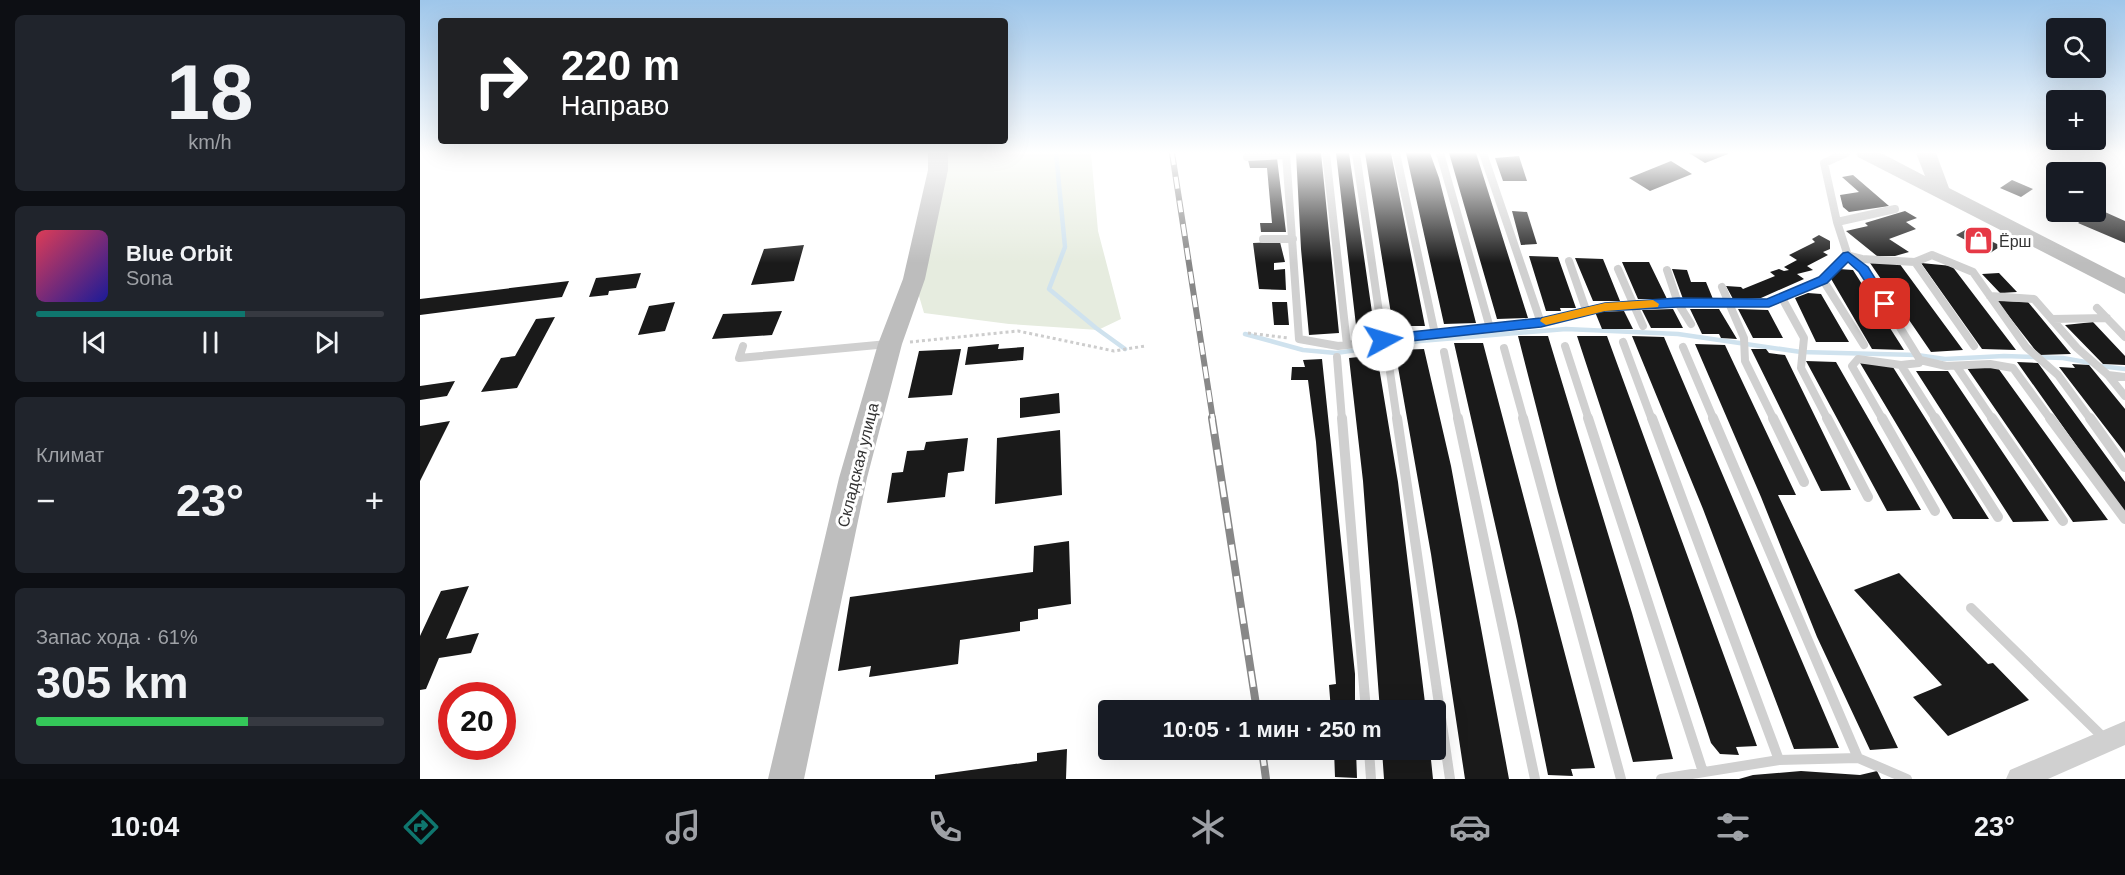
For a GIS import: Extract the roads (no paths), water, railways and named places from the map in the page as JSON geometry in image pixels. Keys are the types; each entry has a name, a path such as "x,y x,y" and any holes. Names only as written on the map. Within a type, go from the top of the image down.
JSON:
{"street":[{"name":"Складская улица","path":"786,779 853,478 890,344 914,279 934,189"},
{"path":"1934,189 2125,287"},
{"path":"2019,779 2116,738"}],"lane":[{"path":"1289,189 1299,339 1338,346 1541,322 1586,310 1678,303 1769,303 1823,280 1848,256"},
{"path":"1330,189 1347,345"},
{"path":"1361,189 1383,340"},
{"path":"1404,189 1435,334"},
{"path":"1450,189 1490,328"},
{"path":"1495,189 1541,322"},
{"path":"1830,189 1848,256 1864,269 1920,360 1931,365 1957,367 1992,364 2013,368 2125,519"},
{"path":"1837,222 1895,209"},
{"path":"1263,240 1293,239"},
{"path":"1848,256 1915,262 1932,255 1973,272 2026,347 2058,375 2125,467"},
{"path":"1569,261 1586,310"},
{"path":"1915,262 1974,346"},
{"path":"1618,269 1643,326"},
{"path":"1667,270 1678,303 1691,324"},
{"path":"1823,280 1864,345"},
{"path":"1722,287 1744,338 1745,360 1804,483"},
{"path":"1990,296 2034,299 2077,348 2108,375 2125,396"},
{"path":"1782,298 1804,338 1801,368 1868,498"},
{"path":"2097,308 2125,337"},
{"path":"2052,319 2107,318"},
{"path":"1623,342 1779,760"},
{"path":"743,346 739,358 890,344"},
{"path":"1565,346 1703,772"},
{"path":"1683,347 1858,758"},
{"path":"1504,348 1621,779"},
{"path":"1444,352 1535,779"},
{"path":"1337,357 1365,700"},
{"path":"1388,358 1450,779"},
{"path":"1920,360 1919,363 1901,365 1858,359 1852,366 1935,511"},
{"path":"1901,365 1998,517"},
{"path":"1957,367 2063,521"},
{"path":"2108,375 2125,377"},
{"path":"1971,608 2116,738"},
{"path":"1661,779 1779,760 1858,758 1907,779"},
{"path":"1370,760 1371,779"}],"waterway":[{"path":"1059,189 1065,247 1049,289 1125,349"},
{"path":"1245,334 1303,350 1336,353 1420,341 1566,329 1678,334 1801,352 1917,355 1945,359 2004,356 2063,358 2091,363"},
{"path":"2100,366 2125,369"}],"railway":[{"path":"1178,189 1213,420"},
{"path":"1212,418 1255,700"},
{"path":"1263,760 1266,779"}],"place":[{"name":"Ёрш","path":"1978,241"}]}
